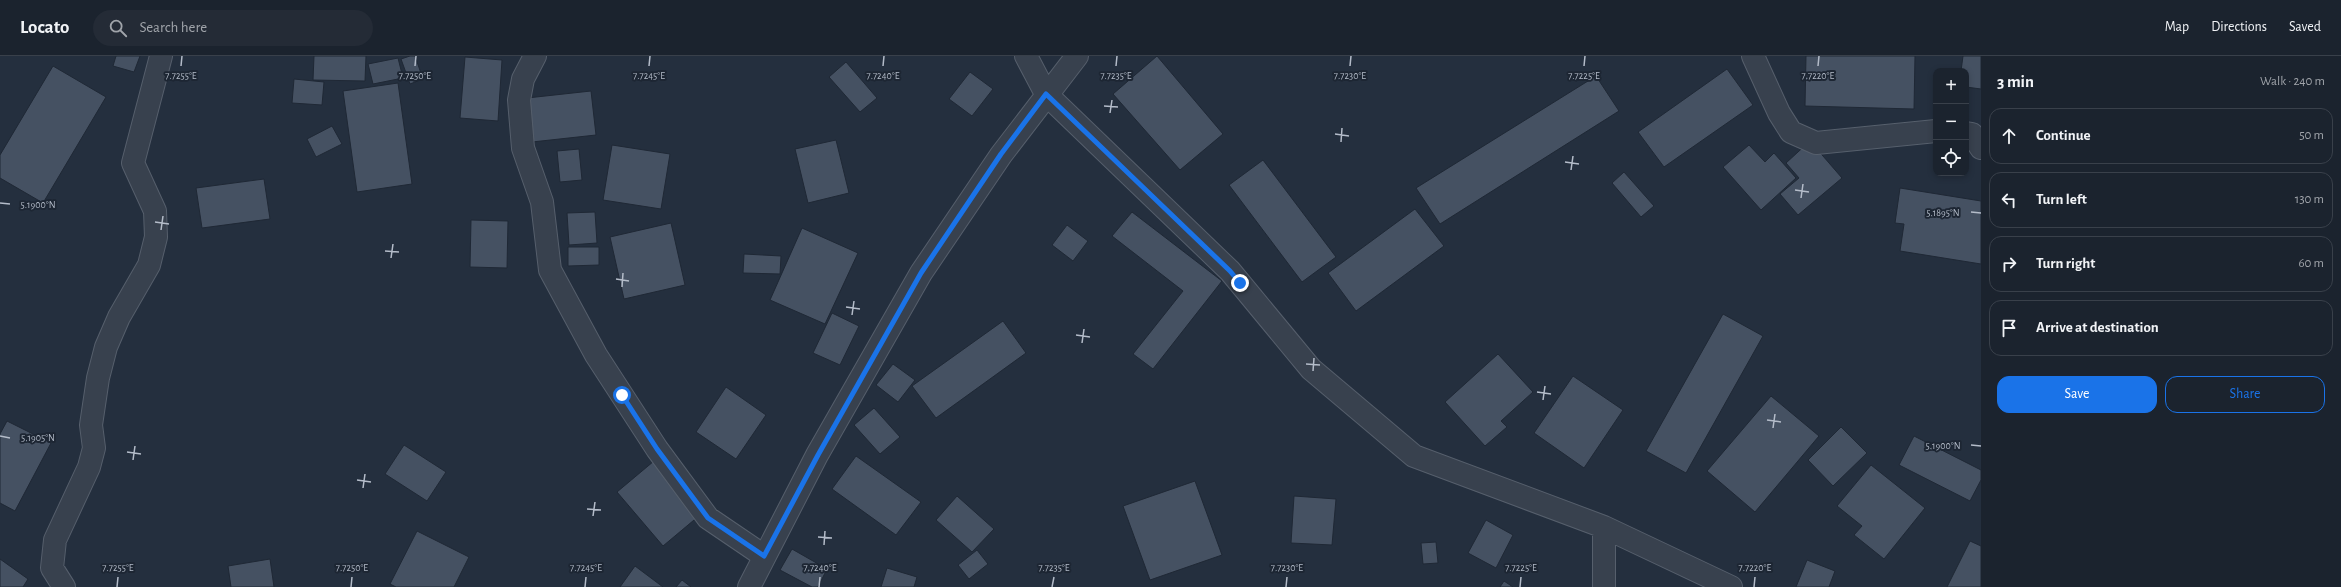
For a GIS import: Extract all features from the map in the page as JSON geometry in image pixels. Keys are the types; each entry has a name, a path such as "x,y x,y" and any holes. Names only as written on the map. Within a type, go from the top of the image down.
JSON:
{"street":[{"path":"64,587 52,568 55,540 89,467 94,448 91,425 98,378 106,347 119,317 149,265 156,237 155,211 133,163 161,56"},
{"path":"536,56 523,79 519,100 523,148 542,202 550,270 596,355 657,449 708,518 764,556"},
{"path":"1026,56 1046,94 1230,271 1311,369 1414,456 1604,526 1731,587"},
{"path":"749,587 818,455 921,273 1001,154 1046,94 1077,56"},
{"path":"1753,56 1780,114 1791,132 1816,143 1933,131"},
{"path":"1969,134 1972,134 1981,148"},
{"path":"1604,526 1604,587"}],"building":[{"path":"116,56 140,56 134,72 113,66"},
{"path":"314,56 366,56 365,81 313,80"},
{"path":"415,56 423,79 410,84 401,59"},
{"path":"1157,56 1223,134 1180,170 1113,94"},
{"path":"1806,56 1915,56 1914,109 1805,106"},
{"path":"1963,56 1981,56 1981,89 1969,87 1969,68 1961,68"},
{"path":"465,57 502,60 498,121 460,118"},
{"path":"398,58 403,78 373,84 368,64"},
{"path":"846,62 877,98 860,112 829,77"},
{"path":"53,66 106,97 43,203 0,178 0,155"},
{"path":"1727,69 1753,105 1664,167 1638,132"},
{"path":"970,72 993,89 972,116 949,99"},
{"path":"1596,76 1619,111 1440,224 1416,188"},
{"path":"294,79 324,82 322,105 292,103"},
{"path":"398,83 412,184 357,192 343,91"},
{"path":"591,91 596,135 532,142 527,98"},
{"path":"332,126 342,144 316,157 307,139"},
{"path":"836,140 849,193 808,203 795,149"},
{"path":"1810,141 1842,178 1798,215 1780,194 1799,178 1786,163"},
{"path":"612,145 670,154 661,209 603,200"},
{"path":"1749,145 1765,162 1774,153 1796,178 1761,210 1723,167"},
{"path":"579,149 582,180 560,182 557,151"},
{"path":"1263,160 1336,257 1302,282 1229,185"},
{"path":"1624,172 1654,206 1641,217 1612,183"},
{"path":"264,179 270,219 202,228 196,188"},
{"path":"1900,188 1981,201 1981,264 1900,251 1904,224 1895,223"},
{"path":"1415,209 1444,246 1356,311 1328,273"},
{"path":"595,212 597,243 569,245 567,213"},
{"path":"1132,212 1222,281 1153,369 1133,354 1183,291 1112,236"},
{"path":"471,220 508,221 507,268 470,267"},
{"path":"671,223 685,285 624,299 610,237"},
{"path":"1067,225 1088,241 1073,261 1052,245"},
{"path":"802,228 858,253 825,324 770,300"},
{"path":"568,247 599,247 599,265 568,266"},
{"path":"744,254 781,256 780,274 743,273"},
{"path":"832,313 859,326 840,365 813,353"},
{"path":"1723,314 1763,336 1686,473 1646,451"},
{"path":"1003,321 1026,353 936,418 912,386"},
{"path":"1498,354 1533,392 1501,421 1507,427 1485,446 1445,402"},
{"path":"893,364 915,380 898,402 876,385"},
{"path":"1573,376 1623,410 1584,468 1534,433"},
{"path":"726,387 766,415 736,459 696,432"},
{"path":"1771,396 1819,436 1755,512 1707,471"},
{"path":"874,408 900,437 880,454 854,425"},
{"path":"7,421 51,443 15,511 0,503 0,434"},
{"path":"1841,427 1867,453 1833,486 1808,460"},
{"path":"1914,436 1981,470 1981,480 1970,501 1899,465"},
{"path":"404,445 446,472 427,501 385,474"},
{"path":"856,456 921,502 896,535 832,489"},
{"path":"654,461 700,515 663,546 617,492"},
{"path":"1871,465 1925,508 1884,559 1854,535 1862,526 1837,506"},
{"path":"1195,481 1222,555 1150,580 1123,506"},
{"path":"957,496 994,529 972,552 936,520"},
{"path":"1294,496 1336,499 1332,545 1291,543"},
{"path":"1486,520 1513,535 1496,568 1468,553"},
{"path":"417,531 469,557 454,587 396,587 390,584"},
{"path":"1970,541 1981,546 1981,587 1947,587"},
{"path":"1436,542 1438,563 1423,564 1421,543"},
{"path":"792,549 827,569 818,587 812,587 780,570"},
{"path":"977,550 988,564 969,579 958,565"},
{"path":"0,559 28,579 23,587 0,587"},
{"path":"270,559 274,587 231,587 228,566"},
{"path":"1807,560 1835,571 1829,587 1796,587"},
{"path":"635,566 663,587 620,587"},
{"path":"887,568 917,577 914,587 881,587"},
{"path":"682,580 691,587 676,587"},
{"path":"1504,581 1513,587 1500,587"}],"route":[{"path":"622,395 657,449 708,518 764,556 818,455 921,273 1001,154 1046,94 1230,271 1240,283"}]}
